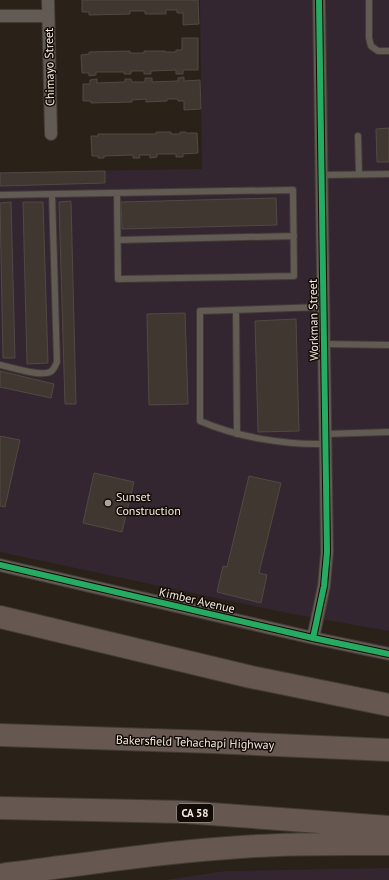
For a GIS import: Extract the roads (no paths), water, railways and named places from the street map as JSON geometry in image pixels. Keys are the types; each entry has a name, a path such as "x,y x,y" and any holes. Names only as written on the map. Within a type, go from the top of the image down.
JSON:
{"highway":[{"path":"0,617 259,678 389,705"},
{"name":"Bakersfield Tehachapi Highway","path":"0,735 220,742 389,750"},
{"name":"CA 58","path":"0,808 184,812 389,826"},
{"path":"0,874 175,852 241,846 389,844"}],"street":[{"name":"Chimayo Street","path":"48,0 51,134"},
{"name":"Workman Street","path":"313,638 324,586 327,552 320,0"},
{"path":"0,16 48,16"},
{"name":"Kimber Avenue","path":"0,565 313,638 389,654"}],"lane":[{"path":"369,0 371,46 378,51 389,51"},
{"path":"358,136 359,174"},
{"path":"322,175 389,174"},
{"path":"0,195 52,194 293,190 294,276 118,279 117,193"},
{"path":"0,364 41,374 49,373 54,369 57,362 52,194"},
{"path":"118,240 294,236"},
{"path":"323,307 200,311 200,421 237,434 301,444 325,439 389,432"},
{"path":"236,310 237,434"},
{"path":"324,344 389,345"}],"place":[{"name":"Sunset Construction","path":"108,503"}]}
